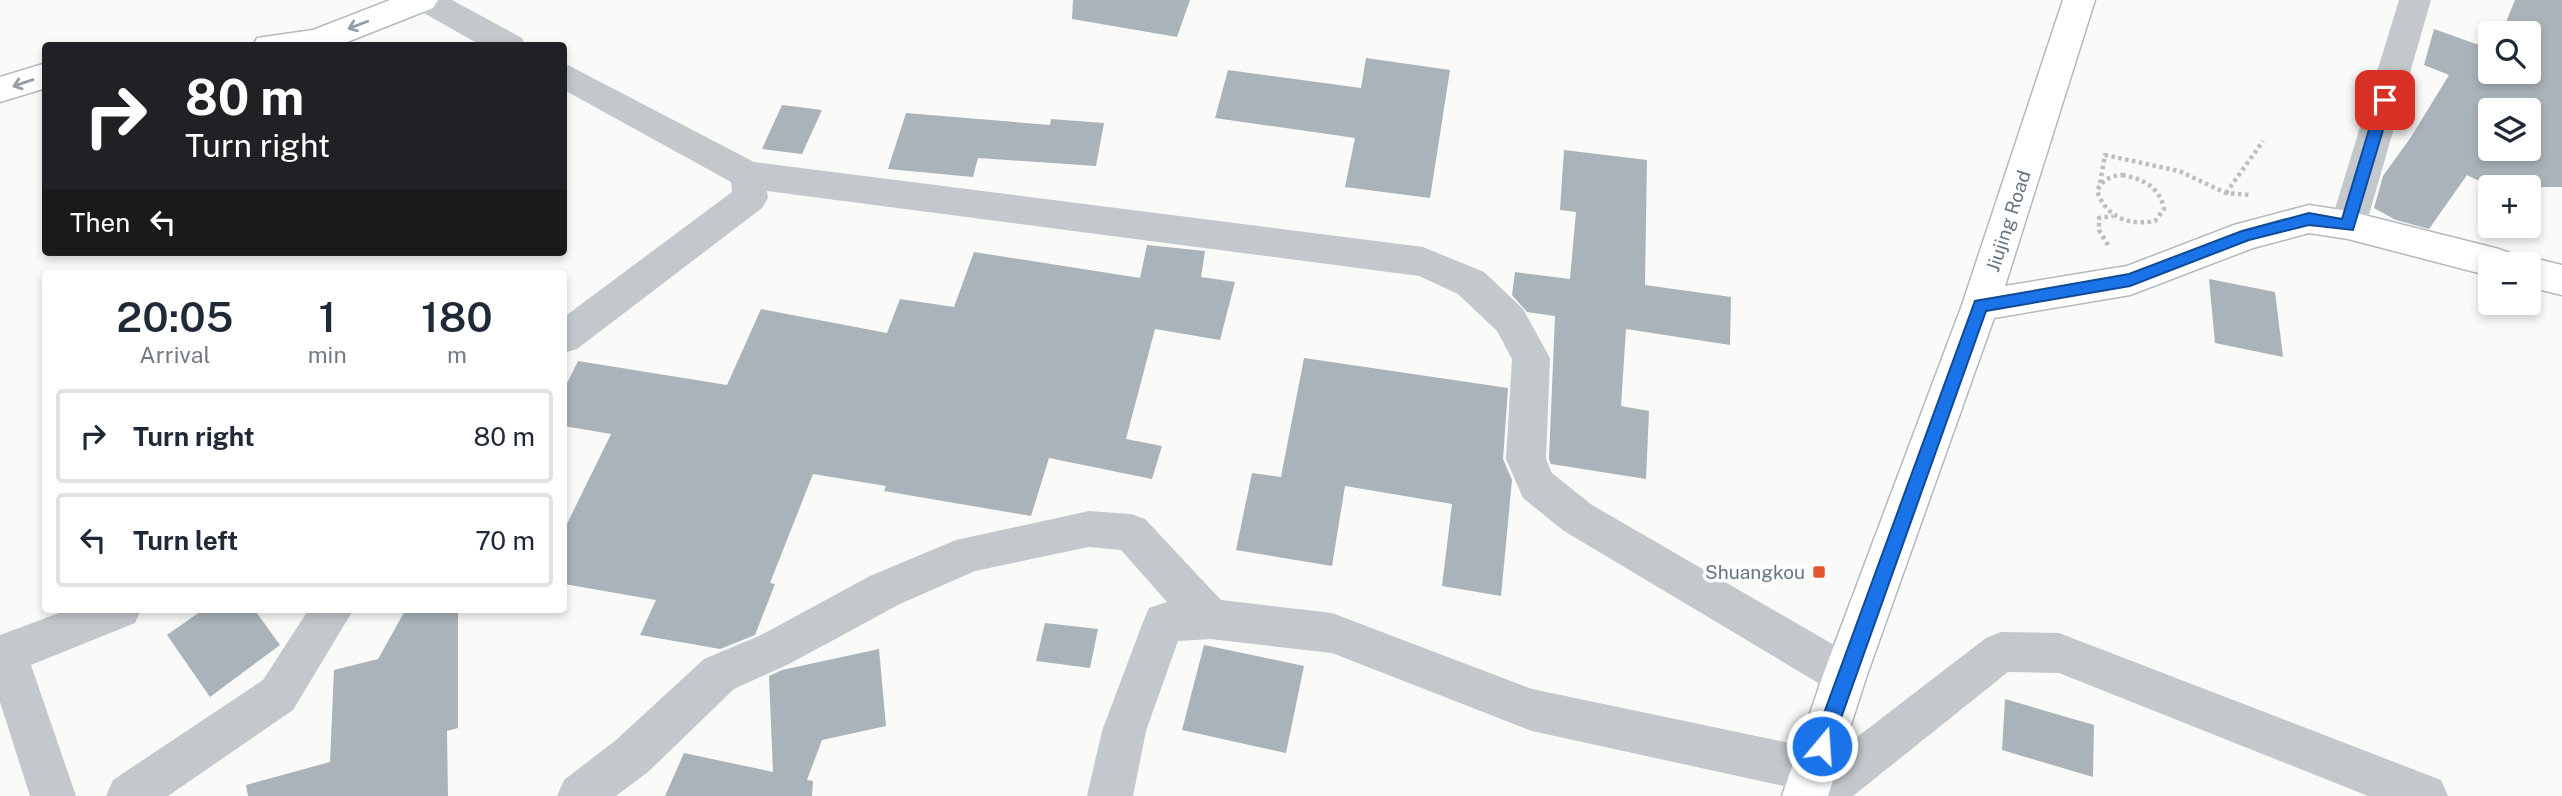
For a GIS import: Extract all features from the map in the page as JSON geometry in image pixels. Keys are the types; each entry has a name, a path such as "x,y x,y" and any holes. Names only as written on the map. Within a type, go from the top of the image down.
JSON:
{"main road":[{"path":"307,42 316,41 424,0"},
{"name":"Jiujing Road","path":"1812,787 1845,675 1980,305 2079,0"},
{"path":"0,90 42,76"},
{"path":"1980,305 2130,280 2247,235 2309,219 2347,225 2478,259"},
{"path":"2541,275 2562,280"}],"street":[{"path":"424,0 503,42"},
{"path":"2347,225 2415,0"},
{"path":"567,77 748,175 1423,262 1471,283 1510,320 1531,358 1526,459 1537,485 1578,518 1845,675"},
{"path":"567,336 750,198 748,175"},
{"path":"580,796 632,756 719,674 774,650 885,590 971,553 1089,528 1131,533 1210,619"},
{"path":"53,796 3,655 110,613"},
{"path":"129,796 278,695 330,613"},
{"path":"1110,796 1124,731 1164,622 1210,619 1332,633 1532,710 1812,787 2001,652 2059,653 2425,796"}],"path":[{"path":"2226,193 2263,141"},
{"path":"2100,183 2111,176 2122,175 2149,184 2163,200 2161,216 2145,224 2123,220 2105,208 2099,200 2100,183 2105,155 2179,171 2226,193 2283,196 2309,219"}],"building":[{"path":"1073,0 1190,0 1177,37 1072,19"},
{"path":"2515,0 2562,0 2562,187 2541,187 2541,175 2478,175 2478,180 2467,175 2429,229 2396,220 2374,208 2383,176 2411,137 2449,75 2424,65 2434,29 2478,45 2478,84 2541,84 2541,21 2506,21"},
{"path":"1366,58 1450,70 1430,198 1345,187 1355,138 1215,118 1228,70 1361,88"},
{"path":"782,105 822,110 802,154 762,149"},
{"path":"906,113 1050,125 1051,119 1104,123 1096,166 978,158 973,177 888,169"},
{"path":"1564,150 1647,160 1645,285 1731,297 1730,345 1626,329 1621,406 1649,411 1646,479 1551,464 1549,459 1555,316 1527,312 1512,295 1515,272 1570,279 1576,212 1560,210"},
{"path":"1147,245 1205,251 1201,277 1235,282 1220,340 1155,329 1126,439 1162,446 1152,479 1049,458 1031,516 884,491 886,486 813,474 770,583 775,584 755,635 720,649 640,635 656,600 567,585 567,524 611,434 567,427 567,383 578,361 727,385 761,309 887,333 900,299 954,307 974,252 1140,278"},
{"path":"2209,279 2275,292 2283,357 2215,343"},
{"path":"1304,358 1508,388 1503,459 1512,480 1501,596 1442,586 1452,504 1345,486 1332,566 1236,550 1252,473 1281,477"},
{"path":"198,613 257,613 280,645 210,697 167,635"},
{"path":"404,613 458,613 458,728 447,731 448,796 248,796 246,785 330,762 334,670 378,659"},
{"path":"1045,623 1098,629 1090,668 1036,661"},
{"path":"1204,645 1304,666 1286,753 1182,730"},
{"path":"879,649 886,726 822,740 807,780 813,781 812,796 665,796 684,753 773,772 769,676 782,670"},
{"path":"2005,699 2094,725 2093,777 2002,750"}],"place":[{"name":"Shuangkou","path":"1819,572"}],"route":[{"path":"1822,746 1845,675 1980,305 2130,280 2247,235 2309,219 2347,225 2385,100"}]}
